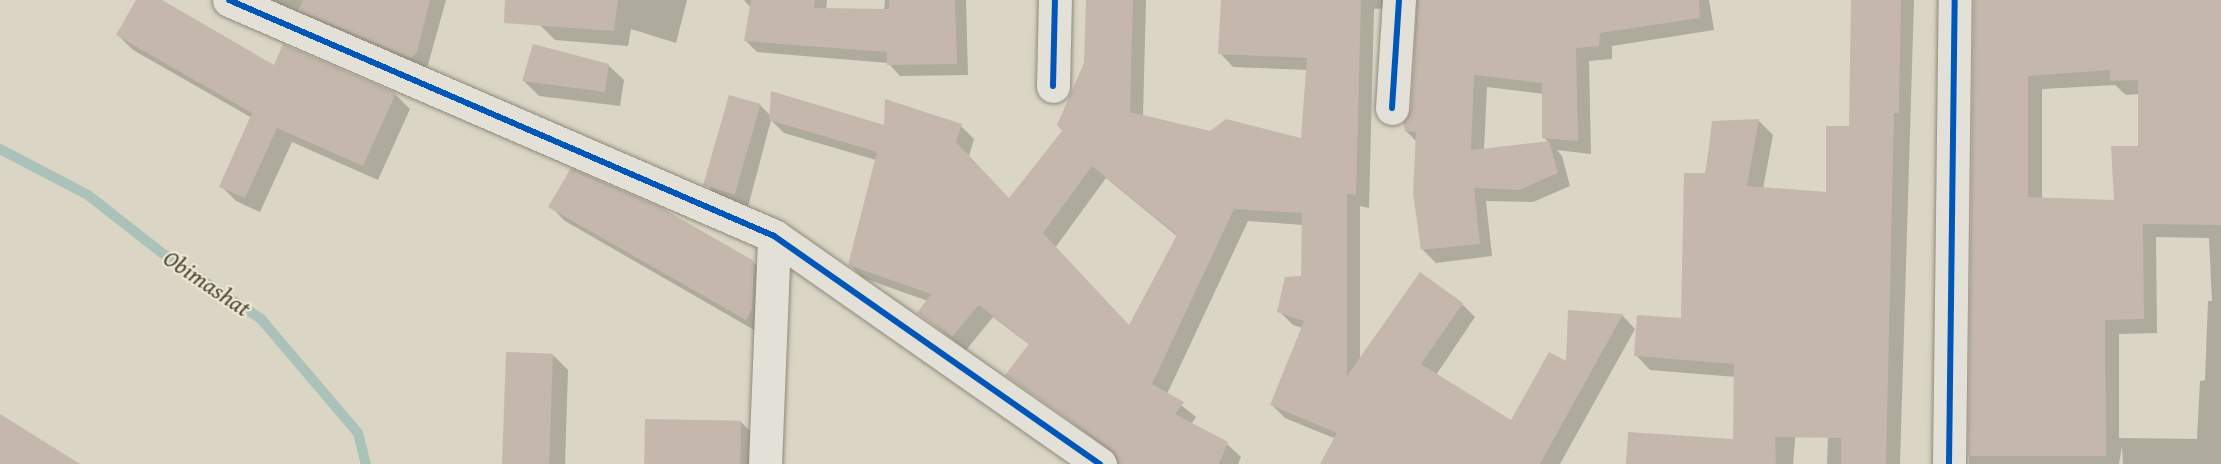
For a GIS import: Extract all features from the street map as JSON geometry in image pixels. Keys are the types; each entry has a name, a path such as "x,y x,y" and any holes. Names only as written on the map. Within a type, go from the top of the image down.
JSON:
{"street":[{"path":"229,0 774,236 1100,464"},
{"path":"1053,86 1055,0"},
{"path":"1392,108 1400,0"},
{"path":"1949,464 1955,0"},
{"path":"765,464 774,236"}],"building":[{"path":"136,0 162,0 274,65 283,44 396,93 363,166 277,128 245,198 219,187 252,113 116,35"},
{"path":"303,0 430,0 417,52 411,58 298,10"},
{"path":"505,0 618,0 614,31 504,23"},
{"path":"751,0 815,0 814,8 889,9 889,0 955,0 957,64 887,65 887,52 744,41"},
{"path":"1086,0 1133,0 1130,112 1210,131 1226,119 1301,138 1307,58 1218,54 1221,0 1361,0 1356,195 1347,194 1347,376 1420,272 1463,303 1421,364 1511,420 1549,352 1566,361 1568,310 1623,314 1540,464 1320,464 1337,433 1270,405 1304,321 1277,312 1285,277 1301,276 1302,213 1234,209 1152,384 1184,402 1175,414 1228,442 1219,464 1118,464 1111,449 1005,375 1029,344 979,305 952,337 917,313 931,294 848,265 877,152 769,120 771,91 884,125 885,99 962,124 956,142 1009,198 1062,131 1057,125 1084,63","holes":["1092,166 1177,235 1129,325 1043,233"]},
{"path":"1418,0 1699,0 1700,18 1600,33 1599,46 1576,48 1578,141 1542,138 1542,83 1474,75 1471,150 1549,141 1558,173 1519,190 1474,188 1480,244 1421,250 1413,193 1416,132 1405,131 1403,122 1411,109"},
{"path":"1851,0 1901,0 1899,113 1894,113 1886,464 1841,464 1841,438 1775,437 1776,464 1626,464 1628,432 1733,439 1734,364 1634,356 1637,315 1681,318 1684,173 1706,173 1712,121 1759,119 1747,186 1826,192 1826,126 1849,126"},
{"path":"1974,0 2221,0 2221,225 2143,224 2144,319 2105,320 2106,456 1968,456","holes":["2110,70 2110,81 2138,80 2138,146 2111,146 2114,200 2028,197 2028,76"]},
{"path":"533,44 609,64 605,92 522,81"},
{"path":"729,95 761,104 735,194 703,185"},
{"path":"571,168 660,207 754,261 752,309 746,320 548,207"},
{"path":"506,352 553,354 549,464 502,464"},
{"path":"0,414 80,464 0,464"},
{"path":"645,419 741,421 740,464 644,464"}],"waterway":[{"name":"Obimashat","path":"0,149 88,195 162,253 261,319 358,433 366,464"}],"cycle path":[{"path":"229,0 774,236 1100,464"},
{"path":"1053,86 1055,0"},
{"path":"1392,108 1399,0"},
{"path":"1949,464 1955,0"}]}
